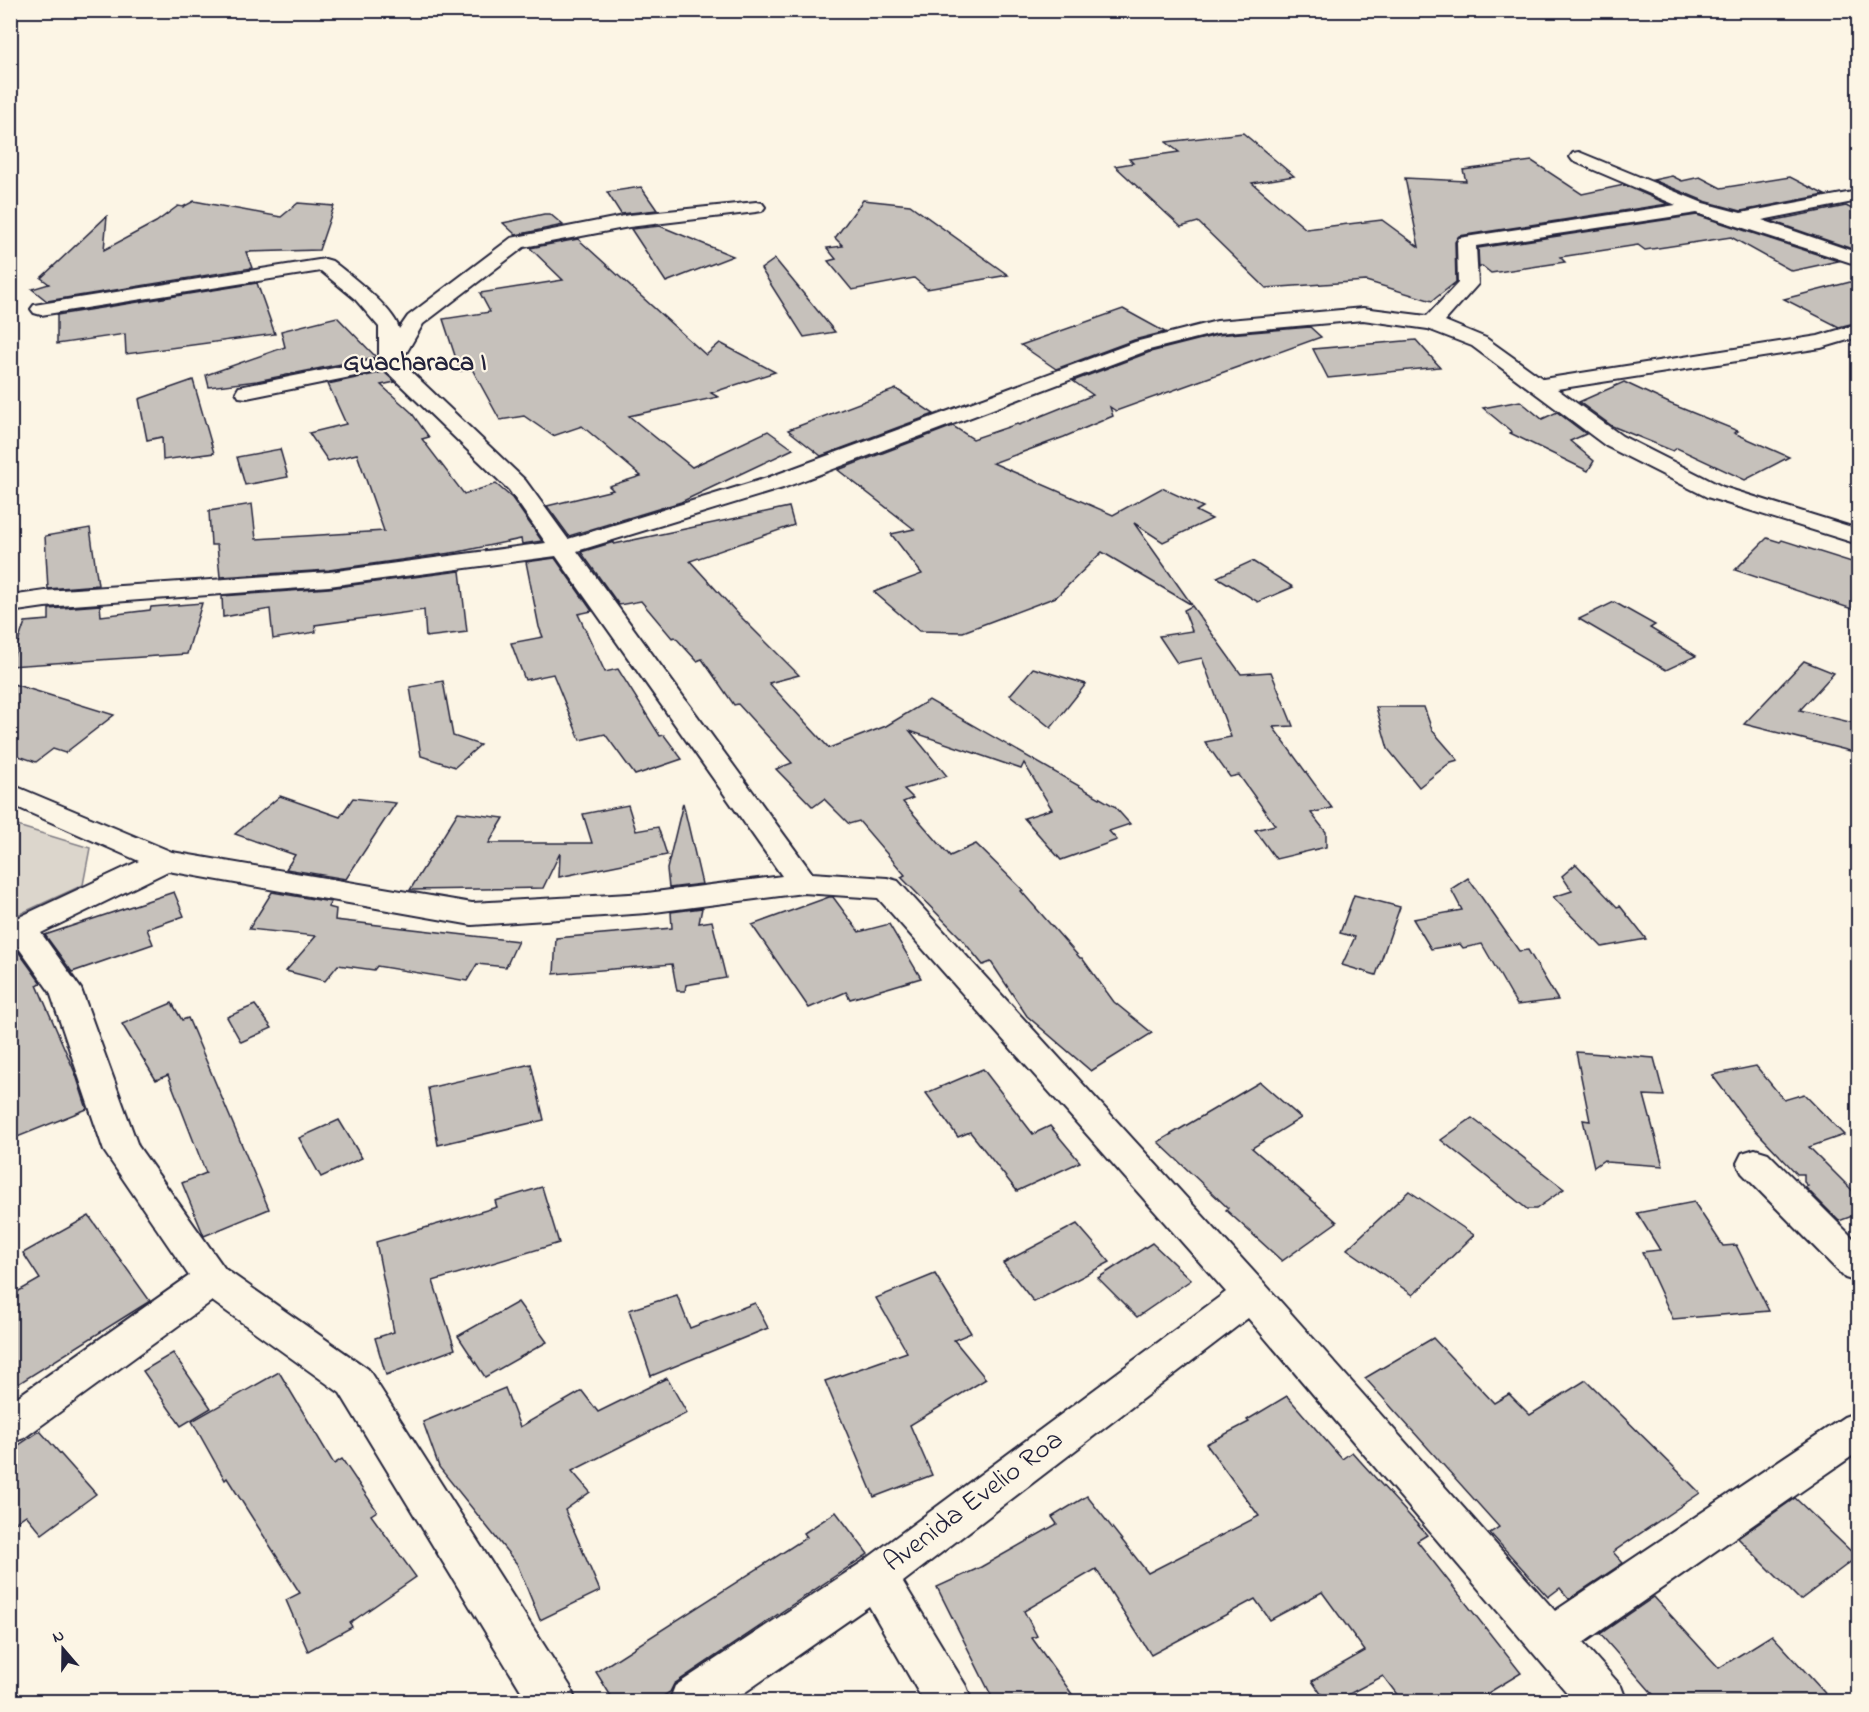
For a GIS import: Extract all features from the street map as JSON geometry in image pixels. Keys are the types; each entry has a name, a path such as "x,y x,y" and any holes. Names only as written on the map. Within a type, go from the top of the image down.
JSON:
{"street":[{"path":"1579,157 1697,207 1741,219 1858,259"},
{"path":"1741,219 1858,196"},
{"path":"247,392 390,363 415,320 518,242 629,221 756,207"},
{"path":"1432,323 1468,284 1466,242 1697,207"},
{"path":"41,309 324,265 362,295 389,326 390,363 516,485 803,883"},
{"path":"10,604 45,599 329,579 563,548 775,483 1142,346 1218,327 1363,314 1432,323 1479,342 1614,441 1715,492 1858,537"},
{"path":"1537,386 1821,342 1858,330"},
{"path":"10,793 165,861 472,914 647,903 803,883 887,888 1251,1294 1605,1701"},
{"path":"165,861 16,932 65,989 122,1151 212,1280 354,1381 554,1701"},
{"path":"1755,1163 1858,1268"},
{"path":"10,1425 212,1280"},
{"name":"Avenida Evelio Roa","path":"691,1701 876,1576 1251,1294"},
{"path":"1551,1639 1858,1430"},
{"path":"876,1576 950,1701"}],"shaded area":[{"path":"11,824 90,848 83,885 11,918"}],"building":[{"path":"1243,133 1294,176 1252,183 1306,229 1382,220 1419,247 1405,178 1466,181 1463,170 1532,161 1582,194 1624,185 1668,204 1459,236 1455,242 1456,282 1432,301 1366,281 1266,288 1198,222 1181,227 1115,166 1133,163 1129,159 1179,152 1166,142"},
{"path":"1672,176 1682,181 1700,177 1721,188 1790,177 1825,195 1741,211 1704,201 1653,180"},
{"path":"641,187 657,210 621,214 607,192"},
{"path":"863,200 910,205 1008,275 927,289 914,278 852,290 828,261 836,259 827,248 843,246 835,238"},
{"path":"194,201 281,217 298,203 334,206 319,250 246,252 252,268 47,301 32,289 49,284 41,278 107,216 104,250 156,222 178,206 183,207"},
{"path":"1846,206 1858,212 1858,251 1771,221"},
{"path":"550,214 563,225 516,235 503,223"},
{"path":"1697,215 1838,261 1792,271 1731,237 1645,250 1638,245 1560,257 1565,262 1491,273 1482,266 1479,268 1478,248"},
{"path":"660,226 733,256 666,282 631,229"},
{"path":"578,239 706,355 720,343 775,372 711,393 718,397 629,416 692,467 768,431 793,449 681,502 569,536 547,506 613,490 609,486 641,476 582,426 553,436 524,416 500,420 472,369 460,371 443,319 490,312 480,293 563,280 530,248"},
{"path":"775,259 835,332 804,337 761,269"},
{"path":"1858,280 1858,322 1839,327 1784,299"},
{"path":"257,283 275,334 126,354 125,334 57,344 57,315"},
{"path":"1123,309 1165,332 1134,340 1056,369 1021,345"},
{"path":"337,317 376,357 257,381 209,387 206,375 285,347 281,331"},
{"path":"1310,327 1321,337 1116,411 1110,407 1113,416 993,463 1113,515 1162,488 1203,507 1196,511 1212,519 1163,542 1134,523 1192,605 1102,552 1056,597 963,632 919,631 874,592 922,574 891,534 914,529 838,470 953,426 973,439 1019,425 1093,395 1073,381 1150,352 1217,335"},
{"path":"1416,340 1440,367 1328,378 1313,349"},
{"path":"384,372 395,382 381,385 411,412 429,437 422,439 464,494 496,484 512,498 542,541 522,544 521,539 458,552 329,570 220,577 217,545 211,545 209,511 252,504 256,539 384,531 357,454 328,461 309,433 346,424 328,384"},
{"path":"193,380 214,453 163,460 162,437 147,440 139,399"},
{"path":"1624,382 1738,431 1734,433 1789,457 1745,480 1677,448 1673,451 1612,426 1579,402"},
{"path":"896,389 934,414 821,456 788,430"},
{"path":"1520,401 1542,419 1557,412 1586,434 1570,441 1594,461 1588,471 1510,433 1512,432 1483,408"},
{"path":"280,449 288,477 245,485 237,457"},
{"path":"789,507 794,525 690,561 739,615 799,675 769,683 829,748 886,726 929,700 1114,806 1130,824 1109,831 1117,840 1061,860 1024,818 1052,809 1024,763 1021,769 910,731 947,776 904,789 913,798 903,802 950,856 976,844 1023,890 1021,891 1082,958 1114,1002 1152,1033 1091,1071 1027,1016 991,962 983,965 960,937 901,877 905,875 859,821 849,824 824,799 813,807 776,769 792,763 738,704 734,705 702,659 697,661 675,637 672,638 641,601 619,605 581,552 614,542 614,544"},
{"path":"90,528 98,585 48,589 45,536"},
{"path":"1767,538 1780,542 1782,540 1858,564 1858,611 1735,570"},
{"path":"555,558 592,611 578,614 605,672 618,669 660,736 664,735 682,759 635,775 605,734 580,740 553,674 525,680 511,643 543,637 526,562"},
{"path":"1252,561 1293,587 1258,602 1217,577"},
{"path":"460,571 467,632 426,637 424,610 315,625 316,632 273,639 270,609 223,617 222,596 329,588"},
{"path":"1614,602 1655,625 1650,628 1696,656 1666,670 1579,619"},
{"path":"202,603 187,654 10,666 25,622 49,620 49,609 100,605 101,616 150,610 151,607"},
{"path":"1192,606 1241,674 1271,672 1293,726 1273,727 1332,808 1311,813 1326,832 1326,847 1276,859 1255,830 1275,825 1239,775 1230,777 1205,742 1231,737 1202,658 1177,663 1159,636 1192,631 1184,610"},
{"path":"1804,661 1834,673 1800,710 1858,724 1858,753 1744,724"},
{"path":"1033,668 1086,684 1051,728 1010,695"},
{"path":"443,681 453,736 480,745 455,767 421,756 410,687"},
{"path":"10,683 114,715 65,753 53,749 36,762 10,753"},
{"path":"1376,707 1424,707 1432,730 1458,760 1451,762 1419,787 1388,749"},
{"path":"280,796 340,817 353,798 396,803 346,879 286,869 295,855 235,834"},
{"path":"683,803 702,884 669,888 667,869"},
{"path":"628,805 636,831 658,827 667,855 559,877 560,853 543,888 410,890 458,812 504,818 489,843 592,843 583,814"},
{"path":"1576,864 1617,907 1620,906 1646,939 1602,947 1553,897 1572,891 1562,876"},
{"path":"1468,878 1519,951 1528,950 1558,1000 1517,1005 1482,944 1463,948 1460,944 1431,949 1413,919 1462,910 1451,889"},
{"path":"174,892 184,916 147,929 153,944 72,972 45,935"},
{"path":"272,892 331,902 328,907 336,909 335,920 518,941 506,967 477,964 467,981 377,966 374,970 338,965 325,981 286,971 316,936 249,929"},
{"path":"1354,895 1400,907 1376,975 1342,965 1355,937 1340,933"},
{"path":"833,897 859,932 889,924 921,978 850,999 846,992 809,1008 752,925"},
{"path":"702,908 699,923 712,921 726,978 686,985 685,991 677,991 672,964 554,974 556,938 672,928 671,912"},
{"path":"15,947 41,983 37,985 76,1075 87,1109 10,1140 10,948"},
{"path":"172,1003 182,1020 188,1018 269,1209 204,1236 182,1183 206,1173 168,1075 156,1080 122,1024"},
{"path":"255,1005 272,1028 241,1042 227,1017"},
{"path":"1576,1052 1654,1058 1664,1096 1644,1095 1663,1166 1604,1160 1594,1167 1583,1120 1590,1121"},
{"path":"531,1064 544,1120 438,1145 428,1088"},
{"path":"1756,1066 1784,1100 1804,1094 1844,1135 1809,1147 1858,1196 1858,1214 1839,1221 1805,1187 1808,1186 1804,1182 1804,1174 1797,1174 1745,1119 1712,1075"},
{"path":"983,1069 1033,1134 1050,1126 1080,1162 1017,1191 970,1132 958,1137 926,1093"},
{"path":"1260,1082 1301,1118 1252,1148 1337,1222 1282,1261 1226,1210 1228,1208 1158,1142"},
{"path":"1472,1118 1564,1189 1536,1209 1527,1209 1441,1140"},
{"path":"339,1120 362,1158 321,1177 299,1138"},
{"path":"542,1187 559,1243 433,1281 455,1349 386,1375 375,1338 394,1332 376,1242 497,1207 495,1201"},
{"path":"1409,1191 1474,1235 1413,1295 1347,1249"},
{"path":"1694,1202 1723,1246 1736,1245 1769,1311 1673,1319 1642,1252 1660,1250 1637,1213"},
{"path":"89,1216 150,1301 10,1389 10,1296 40,1279 23,1253"},
{"path":"1077,1224 1110,1262 1034,1302 1003,1263"},
{"path":"1152,1243 1191,1280 1137,1317 1098,1278"},
{"path":"935,1274 971,1333 954,1340 986,1379 910,1425 932,1475 874,1497 825,1381 907,1352 876,1298"},
{"path":"677,1295 690,1328 755,1303 768,1328 651,1376 629,1310"},
{"path":"518,1302 547,1342 485,1377 458,1336"},
{"path":"1433,1338 1494,1403 1509,1394 1530,1415 1586,1380 1700,1493 1613,1552 1623,1563 1569,1599 1560,1588 1548,1597 1490,1533 1499,1527 1365,1378"},
{"path":"173,1353 211,1408 181,1426 143,1371"},
{"path":"279,1372 334,1464 342,1459 377,1511 371,1515 416,1577 350,1623 352,1627 308,1651 286,1600 300,1593 227,1478 225,1480 192,1421"},
{"path":"667,1378 687,1413 572,1471 590,1492 565,1510 600,1591 540,1620 517,1564 439,1467 423,1422 505,1388 520,1427 582,1391 598,1412"},
{"path":"1287,1396 1342,1459 1352,1452 1427,1535 1417,1541 1521,1673 1475,1701 1402,1701 1383,1676 1336,1701 1326,1701 1312,1681 1365,1651 1322,1592 1270,1620 1255,1599 1151,1655 1096,1569 1024,1611 1037,1636 1032,1638 1077,1701 994,1701 937,1587 981,1567 1057,1524 1052,1517 1087,1496 1148,1573 1259,1516 1206,1444 1249,1422 1247,1420"},
{"path":"40,1431 96,1494 42,1534 26,1515 10,1526 10,1451"},
{"path":"1795,1498 1857,1557 1800,1600 1738,1538"},
{"path":"836,1512 868,1554 674,1684 670,1692 656,1701 614,1701 596,1672 807,1537 804,1533"},
{"path":"1654,1597 1719,1668 1772,1635 1832,1701 1659,1701 1600,1634"}],"district":[{"name":"Guacharaca I","path":"415,364"}]}
